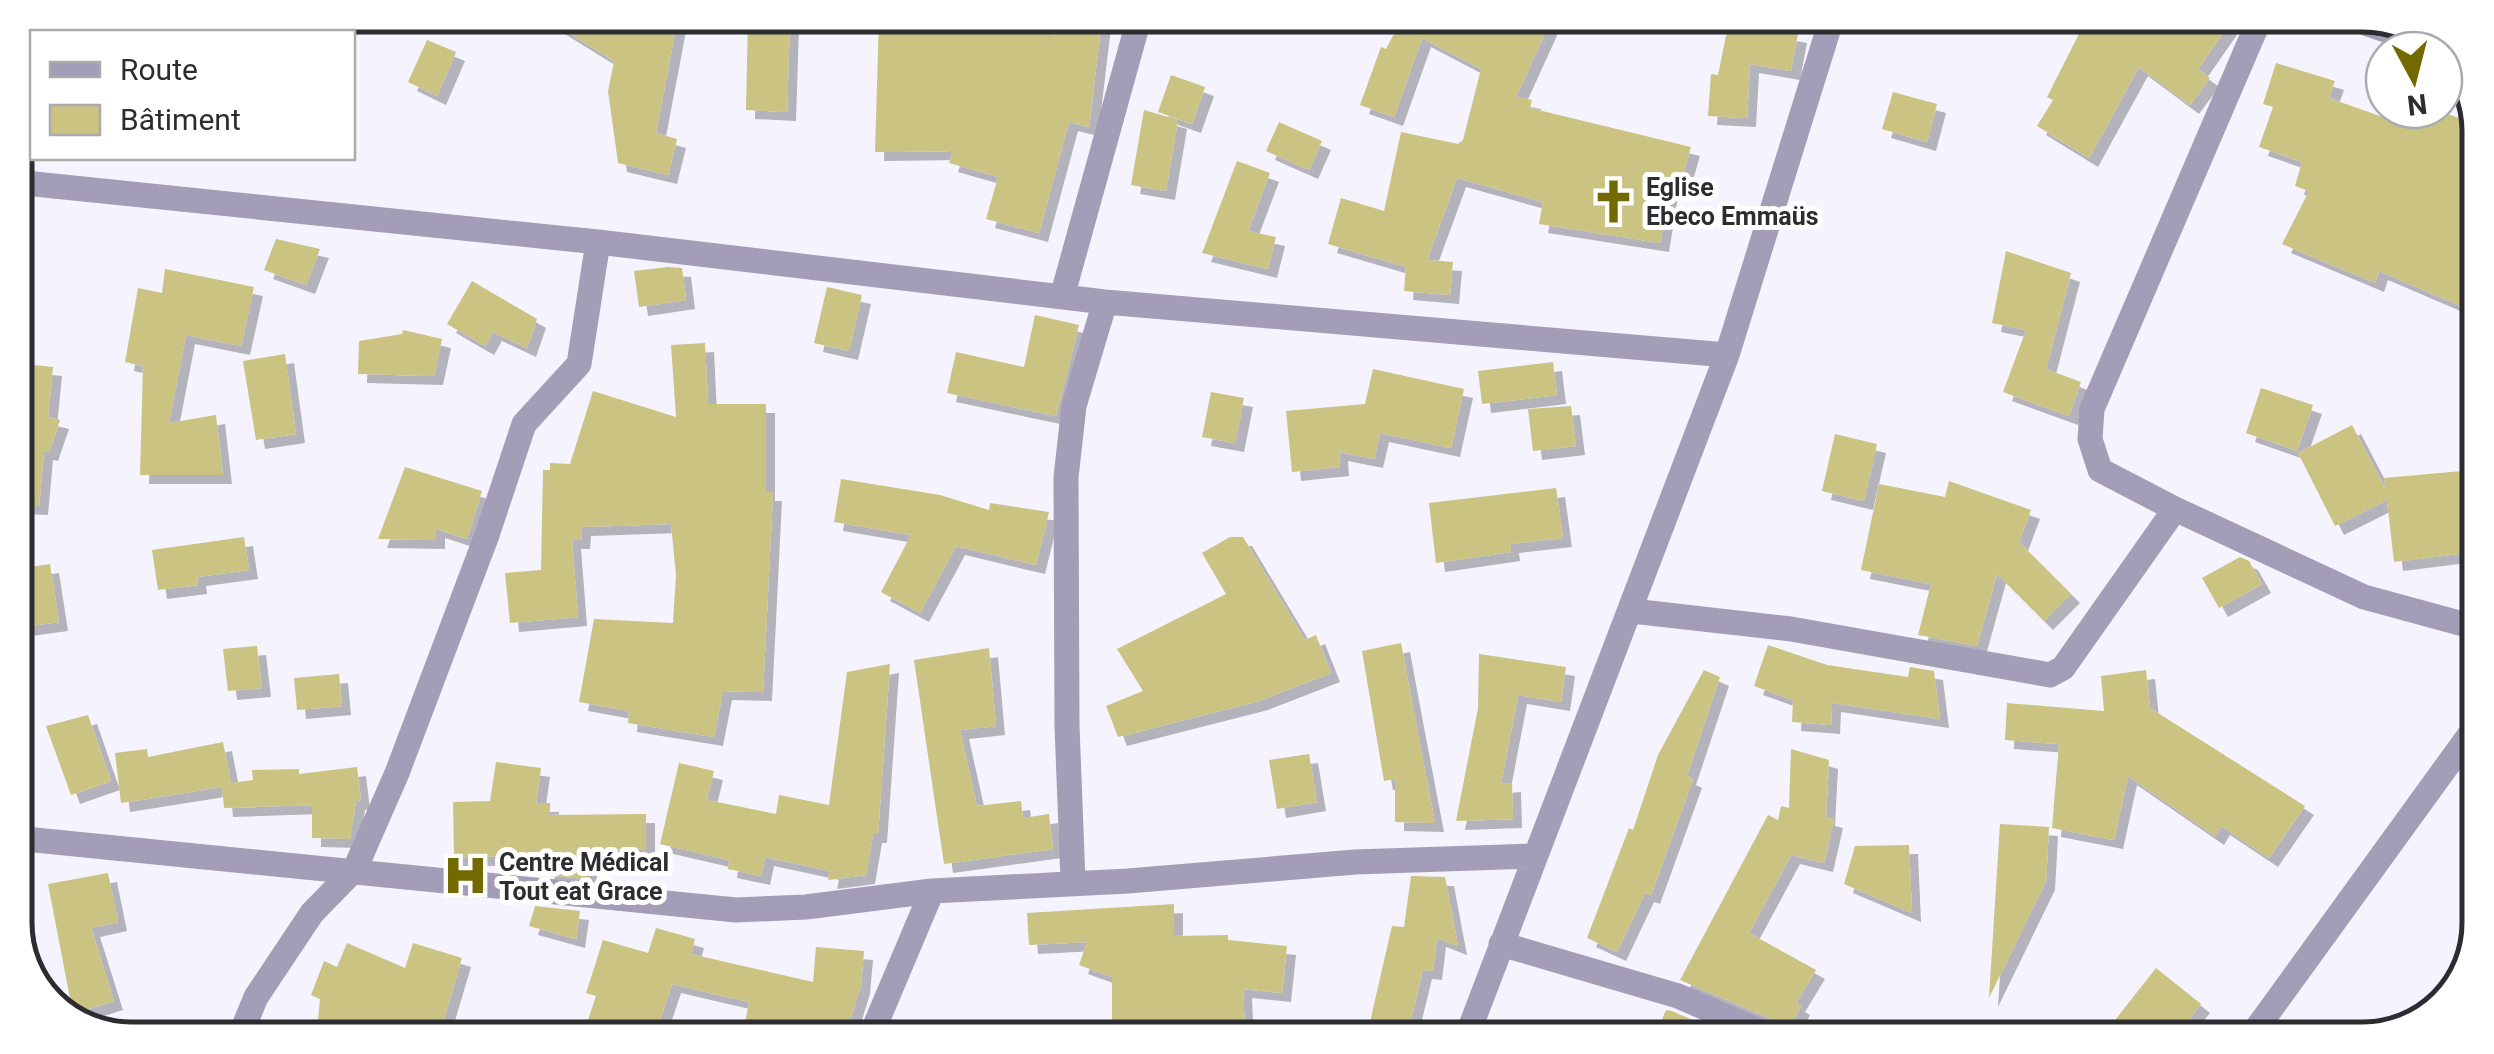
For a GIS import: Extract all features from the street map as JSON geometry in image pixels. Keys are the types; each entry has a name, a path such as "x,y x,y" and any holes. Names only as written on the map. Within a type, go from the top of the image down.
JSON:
{"street":[{"path":"1062,298 1135,32"},
{"path":"1472,1022 1532,856 1632,611 1727,355 1829,32"},
{"path":"2254,32 2092,409 2090,439 2100,470 2364,597 2462,624"},
{"path":"33,184 598,242 1062,298 1727,355"},
{"path":"246,1022 256,998 312,913 355,869 488,535 524,424 579,364 598,242"},
{"path":"1073,881 1067,726 1066,477 1074,406 1105,302"},
{"path":"1632,611 1792,629 2050,675 2063,668 2175,509"},
{"path":"2261,1022 2462,745"},
{"path":"33,840 215,860 355,869 660,906 736,910 806,907 932,891 1073,881 1128,882 1372,861 1532,856"},
{"path":"877,1022 932,891"},
{"path":"1501,944 1678,996 1739,1022"}],"building":[{"path":"567,32 675,32 656,133 677,139 668,175 618,163 608,91 614,61"},
{"path":"748,32 790,32 787,112 746,110"},
{"path":"879,32 1100,32 1089,127 1069,122 1039,233 986,219 998,177 949,163 953,151 875,152"},
{"path":"1395,32 1546,32 1516,97 1532,100 1530,108 1691,147 1682,178 1671,175 1660,243 1539,224 1543,202 1457,178 1427,260 1453,262 1450,295 1404,291 1406,267 1328,244 1341,198 1384,211 1401,132 1458,144 1463,140 1481,69 1422,38 1394,117 1360,105 1381,47 1386,49"},
{"path":"1727,32 1798,34 1791,71 1750,64 1747,118 1708,116 1711,74 1718,75"},
{"path":"2080,32 2224,32 2198,69 2210,78 2190,105 2139,67 2089,158 2037,126 2053,100 2047,97"},
{"path":"427,40 456,52 437,96 408,82"},
{"path":"2276,63 2335,81 2329,98 2364,110 2364,130 2461,130 2461,306 2379,271 2375,283 2282,244 2309,191 2295,186 2302,162 2259,147 2273,107 2263,104"},
{"path":"1171,75 1205,87 1192,124 1158,112"},
{"path":"1893,92 1937,104 1927,142 1882,129"},
{"path":"1144,110 1178,120 1166,191 1131,185"},
{"path":"1279,122 1322,141 1309,170 1266,151"},
{"path":"1237,161 1270,173 1248,231 1276,237 1268,269 1202,253"},
{"path":"276,239 320,249 306,285 264,270"},
{"path":"2006,251 2071,273 2046,369 2081,382 2069,416 2003,392 2026,330 1992,323"},
{"path":"682,268 686,300 639,307 634,271"},
{"path":"165,269 254,287 241,346 186,335 169,423 216,415 223,475 140,475 143,366 125,362 138,288 162,293"},
{"path":"472,281 537,319 527,348 493,332 485,346 447,324"},
{"path":"827,287 862,295 849,351 814,343"},
{"path":"1035,315 1079,325 1056,416 947,393 956,352 1024,367"},
{"path":"403,330 442,339 434,376 358,374 359,341 402,334"},
{"path":"705,343 708,404 766,404 766,492 773,492 763,692 723,691 714,737 628,723 629,711 579,702 594,619 673,623 676,576 671,524 582,527 581,540 572,540 578,617 510,623 505,573 541,570 543,470 550,470 550,463 570,464 593,391 676,417 671,345"},
{"path":"285,354 296,434 256,440 243,361"},
{"path":"1553,362 1557,395 1482,404 1478,371"},
{"path":"33,365 53,367 48,417 60,420 49,452 44,451 39,506 33,506"},
{"path":"1373,369 1464,389 1451,448 1380,433 1374,459 1339,452 1340,467 1292,472 1286,411 1365,404"},
{"path":"2261,388 2313,405 2297,451 2246,433"},
{"path":"1211,392 1244,398 1235,443 1202,437"},
{"path":"1571,406 1576,446 1533,451 1528,409"},
{"path":"2352,425 2386,490 2384,478 2461,471 2462,554 2394,562 2387,500 2335,526 2298,453"},
{"path":"1835,434 1877,444 1864,501 1822,491"},
{"path":"405,467 482,491 467,539 436,529 436,540 378,539"},
{"path":"841,479 940,495 989,510 990,503 1049,512 1036,565 956,546 920,613 881,592 911,535 834,522"},
{"path":"1949,481 2031,510 2019,542 2071,594 2044,621 1997,574 1977,646 1918,635 1931,584 1861,570 1879,484 1945,497"},
{"path":"1556,488 1563,538 1510,544 1511,552 1436,563 1429,503"},
{"path":"244,537 249,570 197,577 198,585 158,590 152,550"},
{"path":"1230,537 1243,537 1305,640 1316,635 1331,673 1259,701 1118,737 1106,706 1143,691 1117,649 1226,594 1202,553"},
{"path":"2240,557 2249,561 2262,584 2219,608 2202,578"},
{"path":"50,564 59,622 33,626 33,566"},
{"path":"1401,643 1435,823 1395,822 1395,779 1384,781 1362,651"},
{"path":"1768,645 1827,665 1908,677 1910,667 1934,671 1940,719 1832,703 1831,725 1792,722 1793,700 1754,686"},
{"path":"257,646 262,688 228,691 223,649"},
{"path":"989,648 996,726 960,730 977,806 1021,801 1023,818 1049,814 1053,849 944,864 914,660"},
{"path":"1479,654 1566,667 1561,702 1518,695 1501,784 1512,783 1513,819 1456,821 1478,708"},
{"path":"890,664 878,834 873,834 866,875 828,880 830,871 765,857 761,876 728,869 729,860 660,844 679,763 714,771 707,800 776,814 779,795 829,805 847,672"},
{"path":"1704,670 1720,677 1687,776 1693,779 1651,895 1645,893 1617,952 1587,938 1629,828 1633,830 1658,755"},
{"path":"2146,670 2150,708 2305,806 2269,858 2221,826 2215,836 2128,776 2114,840 2052,828 2059,744 2005,740 2007,703 2104,711 2101,676"},
{"path":"339,674 342,706 297,710 294,678"},
{"path":"88,715 111,781 71,795 46,726"},
{"path":"223,742 231,783 253,780 252,770 299,769 299,774 357,767 361,800 356,801 350,839 312,838 312,805 224,808 222,787 121,803 115,753 147,749 148,757"},
{"path":"1791,749 1829,760 1826,817 1834,819 1824,863 1791,855 1749,933 1816,970 1796,1003 1801,1006 1793,1022 1779,1022 1680,980 1768,815 1778,820 1781,806 1789,808"},
{"path":"1309,754 1317,802 1277,809 1269,760"},
{"path":"496,762 541,768 536,803 550,803 550,815 646,814 646,850 591,849 586,879 544,875 550,854 454,858 453,802 490,801"},
{"path":"2000,824 2049,827 2046,881 1989,998"},
{"path":"1909,845 1912,913 1844,884 1855,846"},
{"path":"108,873 118,922 91,928 114,1001 86,1010 70,1001 48,884"},
{"path":"1411,876 1445,877 1458,946 1437,938 1433,971 1423,970 1410,1022 1370,1022 1392,926 1404,927"},
{"path":"1174,904 1174,936 1228,935 1228,940 1287,946 1282,993 1243,989 1244,1022 1112,1022 1112,977 1079,965 1087,942 1029,945 1027,913"},
{"path":"535,906 580,911 576,939 529,926"},
{"path":"656,928 695,939 691,954 813,982 816,947 864,951 861,985 849,1022 745,1022 749,1002 672,984 659,1022 587,1022 596,996 586,993 603,940 648,953"},
{"path":"347,943 405,968 413,943 462,958 443,1022 318,1022 320,999 311,995 324,961 337,967"},
{"path":"2156,968 2201,1004 2187,1022 2114,1022"},
{"path":"1666,1010 1697,1022 1661,1022"}],"place":[{"name":"Eglise Ebeco Emmaüs","path":"1613,201"},
{"name":"Centre Médical Tout eat Grace","path":"466,876"}]}
